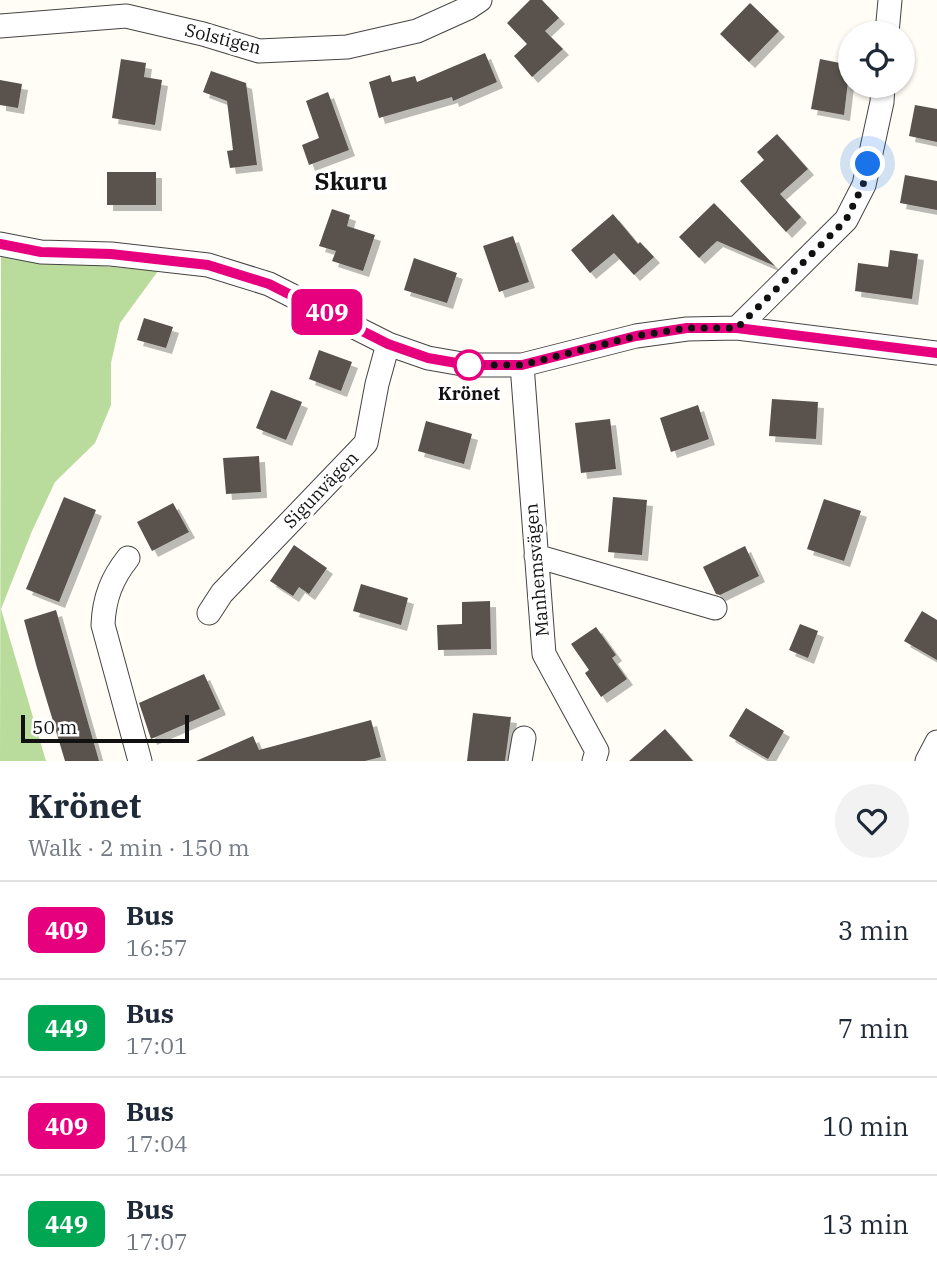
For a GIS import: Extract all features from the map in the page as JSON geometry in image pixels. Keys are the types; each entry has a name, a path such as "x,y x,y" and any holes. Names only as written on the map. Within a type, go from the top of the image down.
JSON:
{"street":[{"name":"Solstigen","path":"0,26 128,8 259,51 278,51 347,47 417,31 480,0"},
{"path":"888,21 890,0"},
{"path":"737,328 846,220 863,185 882,98"},
{"path":"0,244 41,252 111,254 208,265 269,284 388,344 428,358 468,365 522,365 636,336 687,328 737,328 937,353"},
{"name":"Sigunvägen","path":"209,613 222,593 366,443 388,344"},
{"name":"Manhemsvägen","path":"522,365 544,654 598,758"},
{"path":"536,556 716,608"},
{"path":"128,558 116,573 104,603 103,625 140,761"},
{"path":"520,761 524,738"},
{"path":"927,761 937,742"}],"green space":[{"path":"1,257 158,271 120,323 111,363 111,405 95,443 55,482 1,609 46,761 0,761"}],"building":[{"path":"530,0 542,0 559,18 545,31 563,49 532,77 514,56 527,44 507,23"},
{"path":"750,3 779,31 749,62 720,34"},
{"path":"485,53 497,82 453,101 452,97 379,118 369,82 390,75 392,82 415,76 417,82"},
{"path":"121,59 146,63 144,77 162,80 155,125 112,118"},
{"path":"820,59 838,63 838,98 846,98 844,115 811,109"},
{"path":"211,71 246,83 257,165 230,168 227,151 233,150 227,101 203,92"},
{"path":"0,80 22,84 18,108 0,105"},
{"path":"328,92 349,150 309,165 302,145 319,138 306,101"},
{"path":"915,105 937,109 937,142 909,136"},
{"path":"777,134 808,169 780,194 801,217 786,232 740,181 764,160 757,152"},
{"path":"107,172 156,172 156,205 107,205"},
{"path":"905,175 937,181 937,210 900,203"},
{"path":"714,203 775,266 717,241 699,258 679,237"},
{"path":"332,209 350,215 347,226 375,235 363,271 332,261 336,251 319,246"},
{"path":"613,214 638,244 640,242 654,257 634,275 614,253 590,273 571,250"},
{"path":"513,236 529,282 499,292 483,246"},
{"path":"890,250 918,254 912,299 855,291 858,263 888,267"},
{"path":"414,258 457,273 447,303 404,290"},
{"path":"144,318 173,327 166,348 137,340"},
{"path":"319,350 352,362 341,391 309,379"},
{"path":"271,390 302,402 286,440 256,428"},
{"path":"772,399 818,402 816,439 769,436"},
{"path":"698,405 709,439 671,452 660,418"},
{"path":"610,419 616,469 581,473 575,423"},
{"path":"426,421 472,434 464,464 418,451"},
{"path":"259,456 261,492 226,494 223,458"},
{"path":"64,497 96,510 59,602 26,589"},
{"path":"613,497 647,500 642,555 608,552"},
{"path":"824,499 861,511 844,561 807,549"},
{"path":"173,503 189,532 152,551 137,522"},
{"path":"294,545 327,568 309,594 299,587 293,596 270,581"},
{"path":"745,546 759,576 720,595 716,594 703,567"},
{"path":"361,584 408,598 401,625 353,611"},
{"path":"490,601 491,649 438,650 437,625 462,624 462,602"},
{"path":"56,610 99,761 65,761 37,668 24,620"},
{"path":"922,611 937,620 937,660 904,641"},
{"path":"800,624 818,631 808,658 789,650"},
{"path":"596,627 616,655 612,658 627,679 601,697 585,673 589,670 571,644"},
{"path":"204,674 220,709 151,739 139,703"},
{"path":"746,708 784,731 768,759 729,736"},
{"path":"473,713 511,717 505,761 467,761"},
{"path":"371,720 381,757 365,761 196,761 253,736 259,750"},
{"path":"665,729 693,761 629,761"}],"bus line":[{"name":"409","path":"0,244 41,252 111,254 208,265 269,284 388,344 428,358 468,365 522,365 636,336 687,328 737,328 937,353"}],"place":[{"name":"Krönet","path":"469,365"}],"district":[{"name":"Skuru","path":"351,182"}],"route":[{"path":"469,365 522,365 636,336 687,328 737,328 846,220 863,185 868,164"}]}
